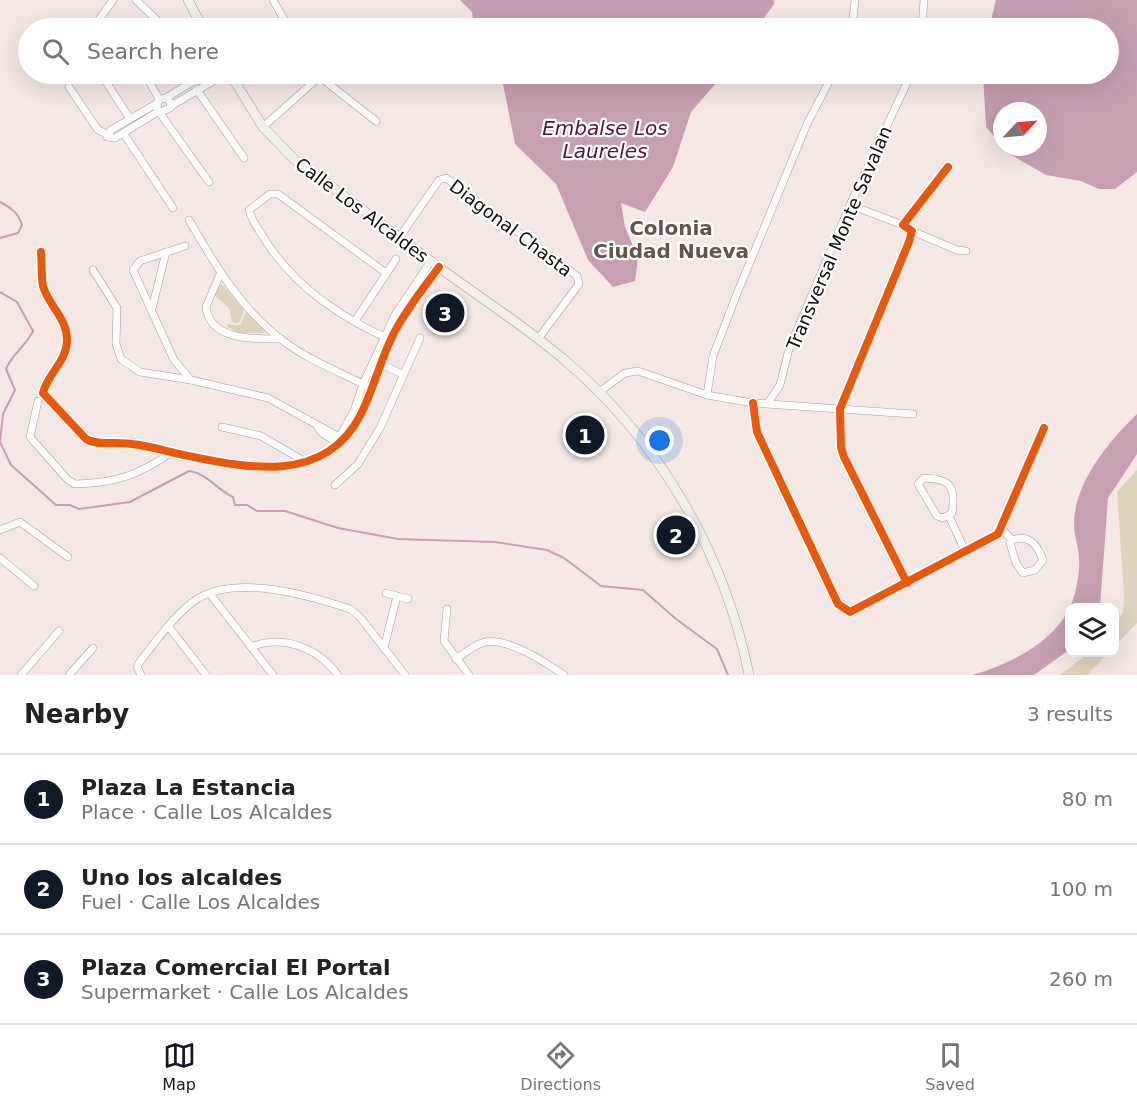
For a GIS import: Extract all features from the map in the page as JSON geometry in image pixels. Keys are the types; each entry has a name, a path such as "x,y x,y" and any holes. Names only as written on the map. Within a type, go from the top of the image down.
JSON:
{"main road":[{"path":"180,0 194,15"},
{"path":"188,0 196,18"},
{"name":"Calle Los Alcaldes","path":"234,84 263,127 294,160 538,339 599,392 649,449 695,522 733,609 749,675"}],"street":[{"path":"100,18 113,0"},
{"path":"136,0 155,18"},
{"path":"273,0 283,18"},
{"path":"853,18 855,0"},
{"path":"922,18 924,0"},
{"path":"107,84 130,119"},
{"path":"150,84 160,105 209,182"},
{"path":"69,87 98,130 107,134 111,139 124,134 185,84"},
{"path":"160,105 168,110 208,84"},
{"path":"263,127 309,84"},
{"path":"327,84 375,121"},
{"path":"707,394 713,356 728,316 807,124 828,84"},
{"name":"Transversal Monte Savalan","path":"768,403 780,385 789,349 850,205 906,84"},
{"path":"197,90 244,158"},
{"path":"107,134 130,119 160,105 171,106"},
{"path":"124,134 173,208"},
{"path":"903,225 948,167"},
{"name":"Diagonal Chasta","path":"399,238 439,180 446,178 577,276 579,284 538,339"},
{"path":"386,273 278,194 270,194 252,206 250,215 287,271 302,286 355,321 387,338"},
{"path":"850,205 903,225 957,250 966,251"},
{"path":"189,220 220,274 252,313 281,339 371,388"},
{"path":"908,583 844,457 841,447 840,409 912,231"},
{"path":"185,246 140,261 133,270 174,360 192,380"},
{"path":"41,252 43,286 67,330 67,343 63,357 43,390 44,395 90,442 130,442 247,467 271,467 304,461 322,457 332,450 360,415 381,364 395,315 435,264"},
{"path":"152,309 166,252"},
{"path":"355,321 396,259"},
{"path":"93,270 117,308 116,344 122,359 140,372 192,380 268,398 340,440"},
{"path":"220,274 206,307 212,323 222,330 244,338 281,339"},
{"path":"340,440 354,411 363,384 387,338"},
{"path":"335,485 358,464 380,428 402,374 420,338"},
{"path":"381,364 402,374"},
{"path":"599,392 625,373 638,370 707,394 753,403 913,414"},
{"path":"38,401 30,432 32,442 68,480 75,484 124,479 150,467 172,452"},
{"path":"753,403 758,432 841,608 854,611 966,553 1003,530 1044,428"},
{"path":"222,427 261,436 304,461"},
{"path":"941,479 946,481 954,499 952,513 949,516 937,516 925,501 918,484 920,480 941,479"},
{"path":"949,516 966,553"},
{"path":"0,530 20,522 68,556"},
{"path":"1003,530 1012,540"},
{"path":"1028,538 1036,545 1043,560 1035,570 1030,573 1021,570 1012,553 1010,543 1012,540 1028,538"},
{"path":"0,558 34,586"},
{"path":"141,675 137,667 188,607 210,594 259,586 338,604 356,612 405,675"},
{"path":"386,593 408,599"},
{"path":"210,594 273,675"},
{"path":"384,648 397,596"},
{"path":"447,609 443,636 456,659 469,675"},
{"path":"169,627 206,675"},
{"path":"21,675 59,631"},
{"path":"251,647 270,641 305,649 324,657 338,675"},
{"path":"456,659 484,642 494,642 539,657 564,675"},
{"path":"69,675 93,648"}],"shaded area":[{"path":"218,284 223,285 244,310 240,321 236,324 232,322 229,308 214,295"},
{"path":"247,312 264,333 239,333 227,327 228,324 241,324"},
{"path":"1137,470 1137,623 1119,642 1119,618 1123,613 1124,595 1117,492"},
{"path":"1083,657 1105,657 1087,675 1060,675"}],"water":[{"path":"460,0 774,0 774,4 764,18 473,18 472,12"},
{"path":"996,0 1137,0 1137,172 1115,189 1099,189 1081,181 1046,175 1013,156 1047,156 1047,102 993,102 993,135 986,127 984,84 1119,84 1119,18 992,18"},
{"name":"Embalse Los Laureles","path":"503,84 715,84 691,112 673,167 645,212 621,203 625,227 638,258 635,281 613,287 588,260 556,184 515,144"},
{"path":"1137,414 1137,454 1108,498 1100,603 1072,603 1079,570 1074,525 1076,509 1086,479 1115,437"},
{"path":"1065,616 1065,653 1034,675 972,675 1001,665 1028,651 1041,642"}],"waterway":[{"path":"0,202 14,211 22,225 18,233 0,238"},
{"path":"0,292 17,302 33,331 6,369 15,390 3,414 0,442 11,465 56,505 70,505 79,509 130,502 189,471 207,478 233,497 235,505 247,505 257,511 285,511 338,528 398,539 495,542 547,550 564,558 601,586 643,590 676,619 717,649 728,675"}],"cycle path":[{"path":"907,583 844,457 841,447 840,409 909,242 912,231 903,225 948,167"},
{"path":"41,252 43,286 67,334 66,349 43,393 86,439 99,443 139,445 208,460 257,467 305,462 326,453 345,438 365,406 388,345 398,326 439,267"},
{"path":"753,403 757,432 838,604 850,612 998,534 1044,428"}],"place":[{"name":"Plaza Comercial El Portal","path":"445,313"},
{"name":"Plaza La Estancia","path":"585,435"},
{"name":"Uno los alcaldes","path":"676,535"}],"district":[{"name":"Colonia Ciudad Nueva","path":"671,240"}]}
